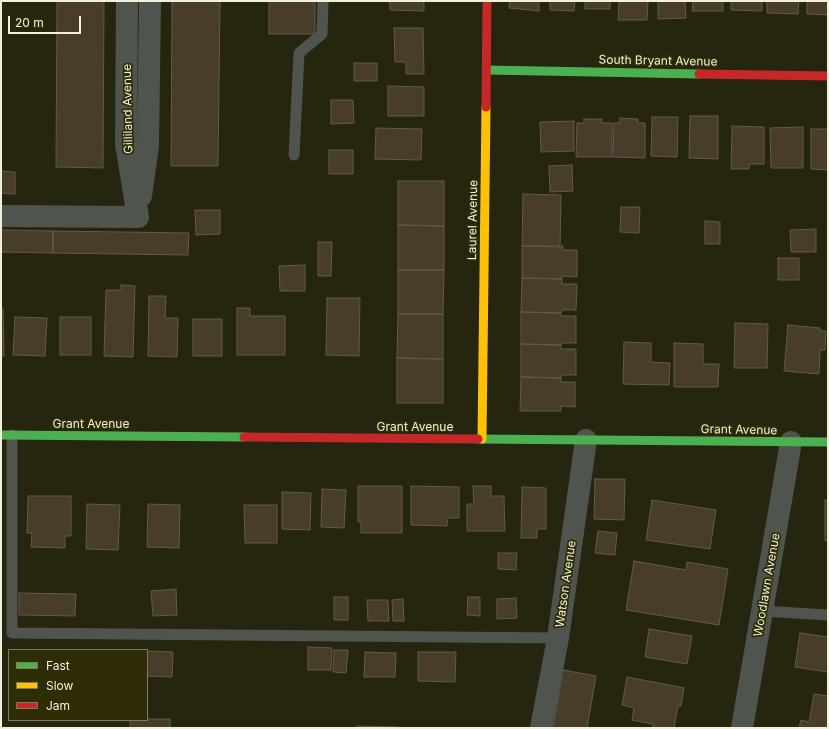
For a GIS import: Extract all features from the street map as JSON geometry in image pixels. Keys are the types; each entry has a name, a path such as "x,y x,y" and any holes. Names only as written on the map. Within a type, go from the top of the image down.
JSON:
{"street":[{"name":"Gilliland Avenue","path":"127,1 126,144 138,217"},
{"name":"Gilliland Avenue","path":"138,217 148,146 150,1"},
{"name":"Laurel Avenue","path":"482,439 487,1"},
{"name":"South Bryant Avenue","path":"487,70 828,76"},
{"path":"1,216 138,217"},
{"name":"Grant Avenue","path":"6,435 828,442"},
{"name":"Watson Avenue","path":"541,728 558,638 586,440"},
{"name":"Woodlawn Avenue","path":"742,728 791,442"}],"lane":[{"path":"294,155 299,53 322,34 323,1"},
{"path":"6,435 12,633 558,638"},
{"path":"762,611 828,615"}],"building":[{"path":"57,1 104,1 103,168 56,167"},
{"path":"172,1 220,1 218,166 171,166"},
{"path":"269,1 315,1 315,34 269,34"},
{"path":"381,1 424,1 424,11 390,10 390,2"},
{"path":"510,1 539,1 539,11 509,8"},
{"path":"550,1 575,1 574,11 550,10"},
{"path":"585,1 610,1 610,9 585,9"},
{"path":"619,1 648,1 647,20 618,20"},
{"path":"658,1 685,1 686,18 658,19"},
{"path":"693,1 723,1 723,11 692,11"},
{"path":"731,1 762,1 762,11 731,10"},
{"path":"767,1 799,1 798,14 767,13"},
{"path":"807,1 828,1 828,15 807,14"},
{"path":"394,28 423,28 424,74 406,74 406,62 395,62"},
{"path":"354,63 377,63 377,81 354,81"},
{"path":"388,86 424,87 424,116 388,116"},
{"path":"331,100 353,100 354,123 331,124"},
{"path":"690,116 718,116 718,159 689,158"},
{"path":"652,117 678,117 677,157 651,156"},
{"path":"620,118 638,119 638,123 645,123 645,158 613,157 614,123 620,123"},
{"path":"584,119 602,119 602,123 612,123 612,157 576,157 577,123 584,123"},
{"path":"574,121 574,151 541,152 540,122"},
{"path":"732,126 764,127 764,164 749,164 749,169 731,169"},
{"path":"803,127 803,168 771,168 770,128"},
{"path":"376,128 422,129 421,160 375,159"},
{"path":"811,129 828,129 828,170 811,169"},
{"path":"329,150 353,150 353,174 329,174"},
{"path":"572,165 573,191 550,192 549,166"},
{"path":"1,171 15,172 15,194 1,193"},
{"path":"398,181 444,181 444,226 398,225"},
{"path":"523,194 561,195 560,247 522,246"},
{"path":"621,207 640,207 639,233 620,232"},
{"path":"195,210 220,210 220,234 196,235"},
{"path":"705,221 720,222 720,244 705,244"},
{"path":"398,225 444,226 444,270 398,270"},
{"path":"816,229 816,252 791,252 790,230"},
{"path":"1,230 53,231 53,253 1,252"},
{"path":"53,231 189,233 188,255 53,253"},
{"path":"318,242 332,242 331,276 318,276"},
{"path":"522,246 563,246 563,250 577,250 577,277 562,276 562,279 522,278"},
{"path":"778,258 799,258 799,280 778,280"},
{"path":"305,265 305,291 280,291 279,266"},
{"path":"398,270 444,270 443,314 398,314"},
{"path":"522,278 562,279 562,284 577,284 576,310 562,310 561,313 521,312"},
{"path":"121,285 135,286 133,357 104,356 106,290 121,290"},
{"path":"149,296 166,296 165,318 178,318 177,357 148,356"},
{"path":"327,298 360,298 359,356 326,355"},
{"path":"237,308 250,308 250,316 285,316 285,355 237,355"},
{"path":"1,309 3,309 4,356 1,356"},
{"path":"521,312 561,313 561,316 576,316 576,343 561,343 561,345 521,344"},
{"path":"398,314 443,314 443,359 397,358"},
{"path":"15,317 47,318 45,356 13,355"},
{"path":"60,317 91,317 91,355 60,355"},
{"path":"193,319 222,319 222,356 193,356"},
{"path":"735,323 768,324 767,368 734,368"},
{"path":"788,325 820,328 820,331 826,331 825,350 820,350 819,374 784,371"},
{"path":"624,342 651,343 651,362 670,363 669,385 623,384"},
{"path":"674,343 703,344 703,364 719,364 718,387 674,387"},
{"path":"521,344 561,345 561,349 576,349 576,375 561,375 561,378 521,377"},
{"path":"397,358 443,359 443,403 397,403"},
{"path":"521,377 561,378 561,382 575,382 575,407 561,406 561,411 520,411"},
{"path":"595,479 625,479 624,520 594,519"},
{"path":"358,486 402,486 402,533 361,533 361,522 358,522"},
{"path":"411,486 459,487 459,518 448,518 447,526 411,525"},
{"path":"473,486 491,486 491,496 504,496 505,531 467,531 467,504 474,504"},
{"path":"522,487 546,488 546,529 537,529 537,538 521,538"},
{"path":"322,489 346,490 344,528 321,527"},
{"path":"282,492 311,493 310,530 282,529"},
{"path":"28,496 71,496 71,536 65,536 65,548 31,547 32,533 27,533"},
{"path":"652,500 716,510 710,549 646,540"},
{"path":"825,500 828,500 828,541 825,541"},
{"path":"87,504 120,505 118,550 86,549"},
{"path":"148,504 180,505 179,548 147,547"},
{"path":"244,505 277,505 277,543 245,543"},
{"path":"598,531 617,533 615,555 595,553"},
{"path":"498,553 517,553 516,570 498,569"},
{"path":"634,561 686,570 687,562 728,569 719,625 626,610"},
{"path":"176,589 177,615 153,616 151,591"},
{"path":"19,593 76,594 75,616 19,615"},
{"path":"334,597 348,597 348,620 334,620"},
{"path":"468,597 480,597 480,616 467,615"},
{"path":"516,598 517,618 497,619 497,599"},
{"path":"403,599 404,621 393,621 392,600"},
{"path":"367,600 388,600 389,621 368,621"},
{"path":"649,629 692,636 687,664 645,657"},
{"path":"800,633 828,637 828,672 795,667"},
{"path":"308,647 332,648 331,670 308,670"},
{"path":"334,650 348,650 346,673 333,672"},
{"path":"148,651 173,652 172,677 148,676"},
{"path":"365,652 396,653 395,677 364,677"},
{"path":"418,652 456,652 455,682 418,681"},
{"path":"563,670 596,676 587,728 553,728"},
{"path":"627,677 684,688 681,706 678,706 674,728 653,728 653,724 632,720 634,708 622,705"},
{"path":"814,694 828,696 828,728 799,728 801,720 809,722"},
{"path":"170,719 170,728 130,728 130,721"},
{"path":"357,726 398,727 398,728 357,728"}],"traffic: fast":[{"path":"487,70 699,74"},
{"path":"1,435 244,437"},
{"path":"478,439 828,442"}],"traffic: slow":[{"path":"482,439 486,107"}],"traffic: jam":[{"path":"486,107 487,1"},
{"path":"699,74 828,76"},
{"path":"244,437 478,439"}]}
